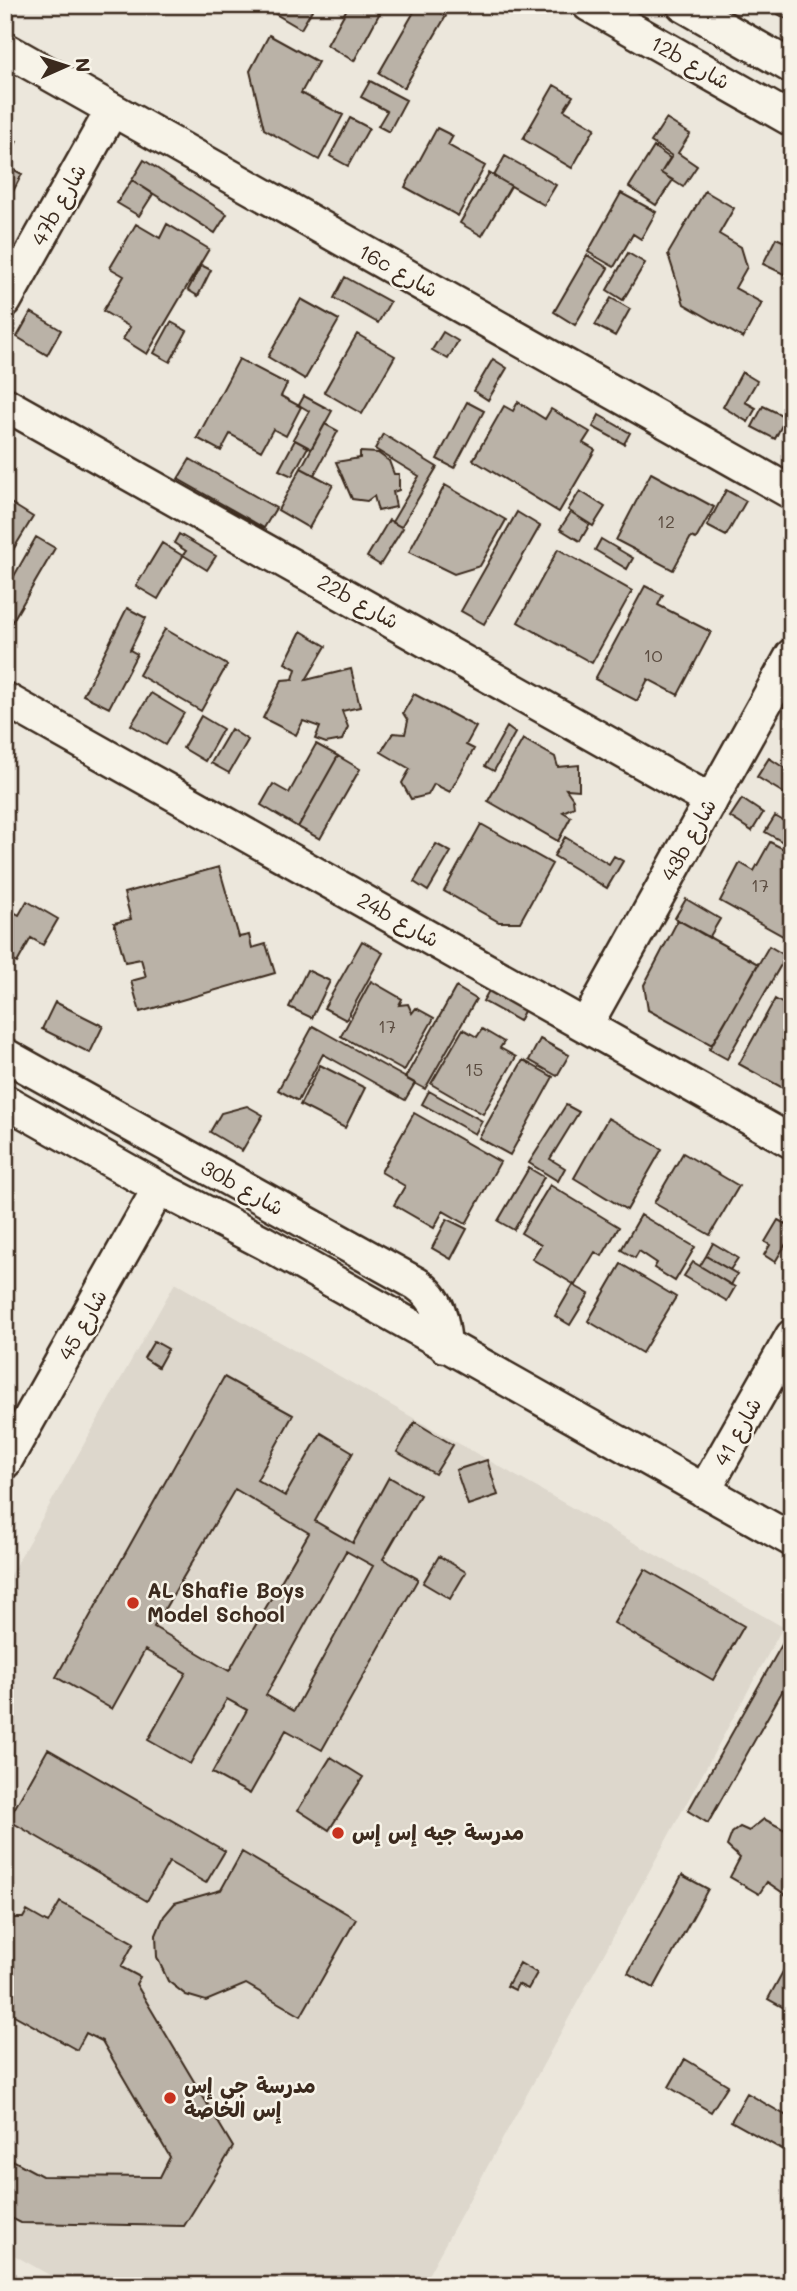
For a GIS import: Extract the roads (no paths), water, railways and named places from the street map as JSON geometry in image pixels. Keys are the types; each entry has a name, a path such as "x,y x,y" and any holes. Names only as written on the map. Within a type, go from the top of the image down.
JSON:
{"street":[{"name":"12b شارع","path":"589,5 792,120"},
{"path":"683,5 792,67"},
{"name":"16c شارع","path":"5,49 792,493"},
{"name":"47b شارع","path":"5,301 112,110"},
{"name":"22b شارع","path":"5,404 711,801"},
{"name":"43b شارع","path":"586,1026 792,655"},
{"name":"24b شارع","path":"5,699 792,1142"},
{"name":"30b شارع","path":"5,1055 417,1284 435,1301 441,1312 445,1346"},
{"name":"30b شارع","path":"5,1101 792,1541"},
{"name":"شارع 45","path":"5,1462 159,1188"},
{"name":"شارع 41","path":"704,1491 792,1336"}],"place":[{"name":"AL Shafie Boys Model School","path":"133,1603"},
{"name":"مدرسة جيه إس إس","path":"338,1833"},
{"name":"مدرسة جي إس إس الخاصة","path":"170,2098"}]}
